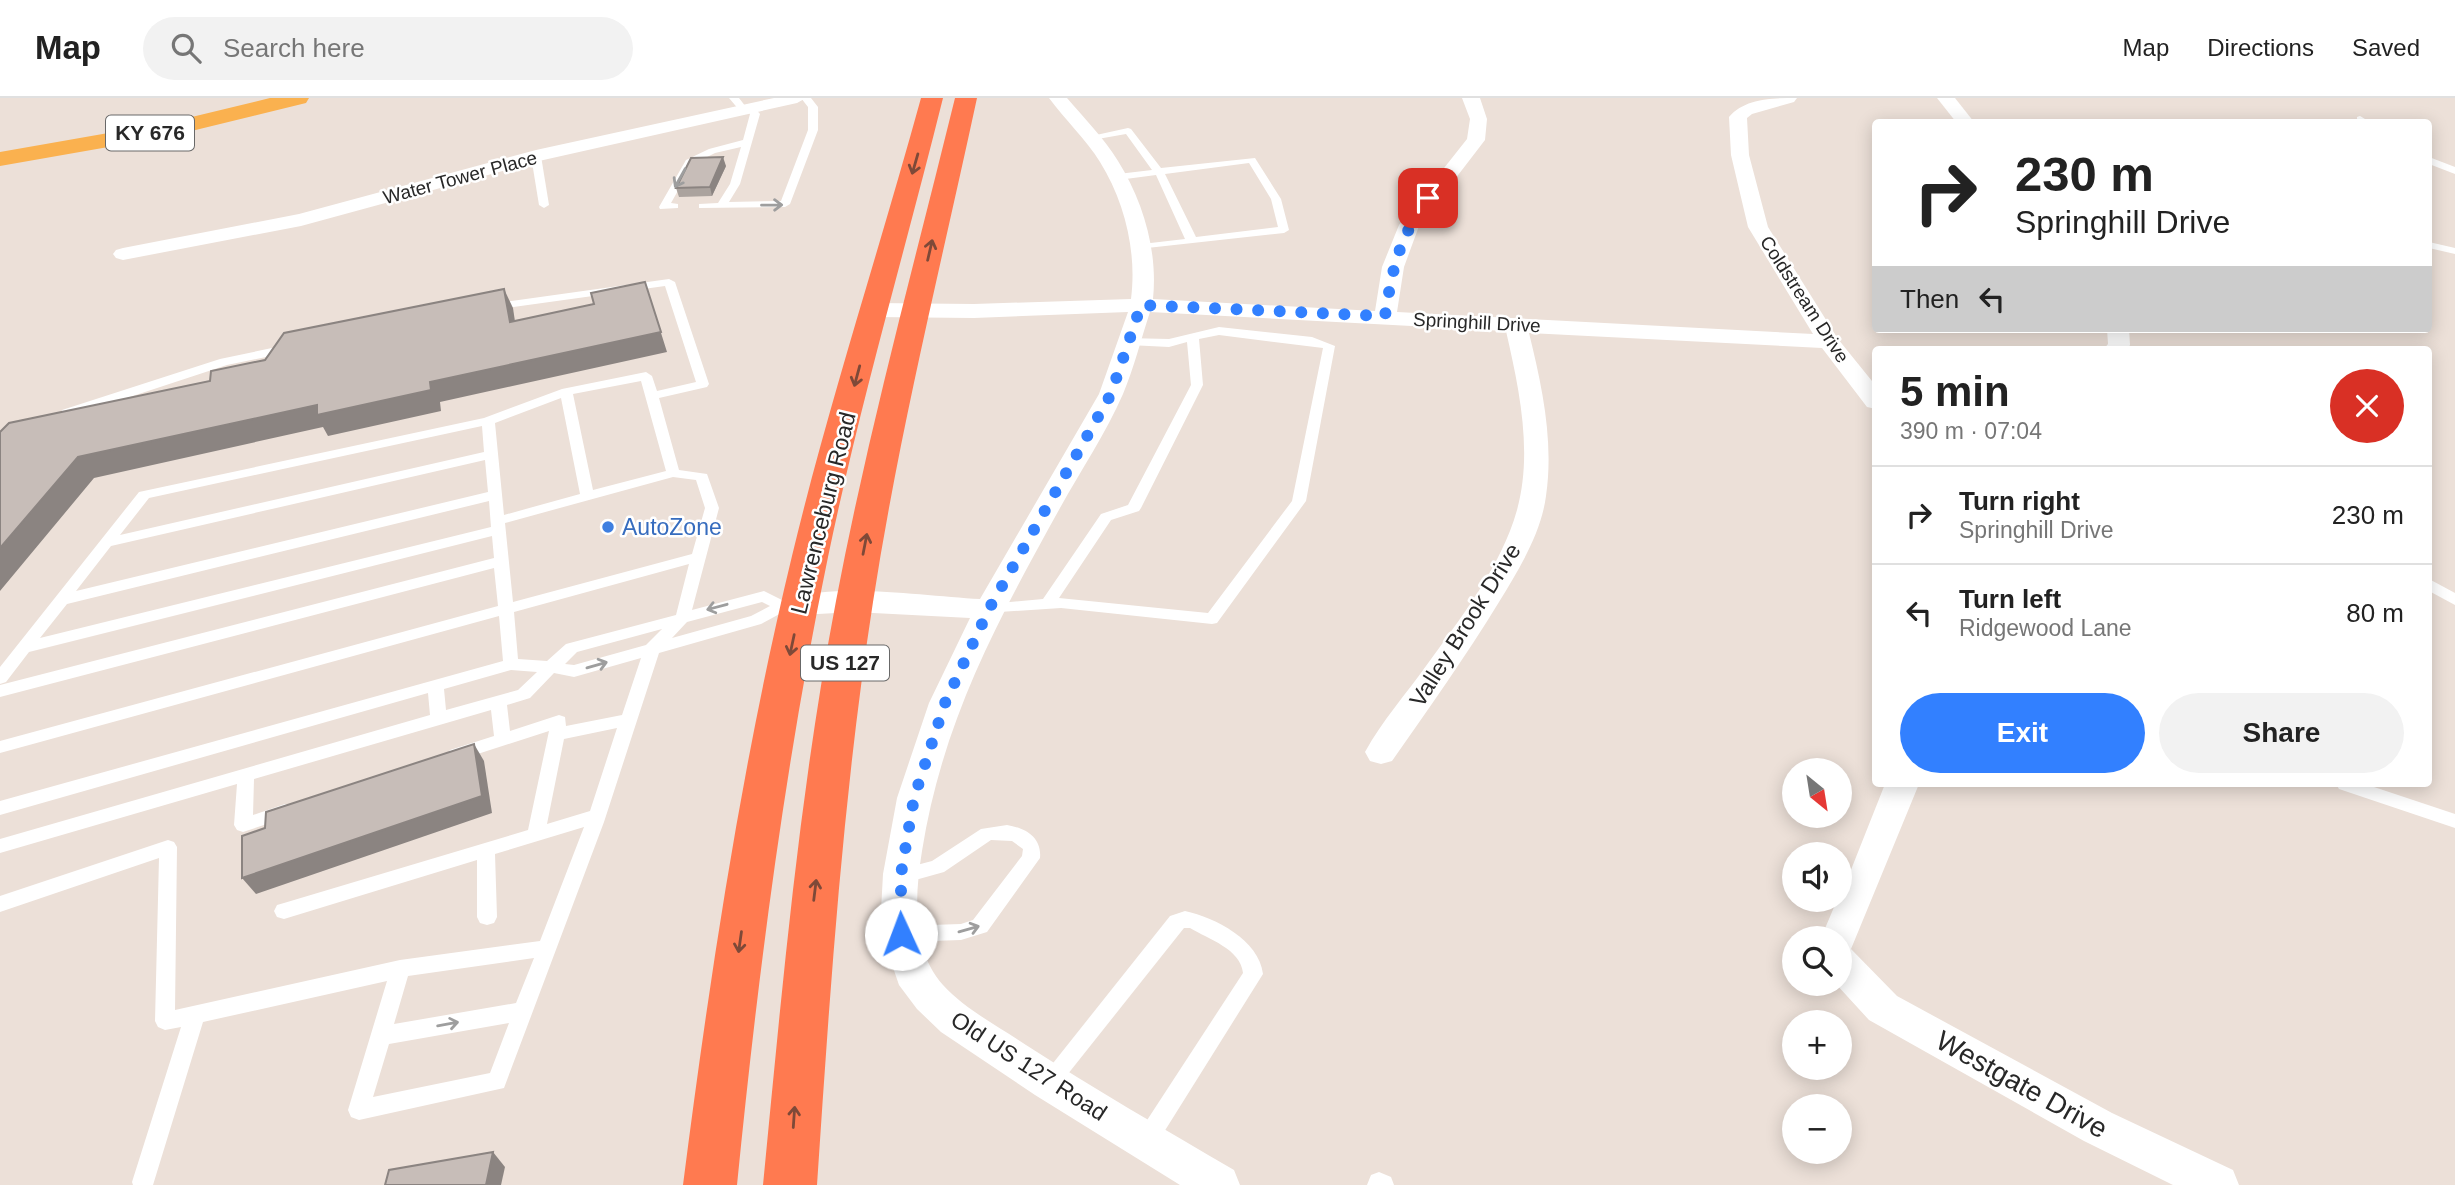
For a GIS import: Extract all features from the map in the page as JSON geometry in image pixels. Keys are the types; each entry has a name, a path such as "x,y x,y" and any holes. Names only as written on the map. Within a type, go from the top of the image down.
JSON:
{"highway":[{"name":"Lawrenceburg Road","path":"710,1185 742,923 791,606 818,523 932,98"},
{"name":"Lawrenceburg Road","path":"790,1185 814,892 854,602 876,491 966,98"}],"main road":[{"name":"KY 676","path":"0,144 131,122 242,98"},
{"name":"KY 676","path":"0,159 148,133 298,98"}],"street":[{"name":"Water Tower Place","path":"123,254 301,220 536,156 742,105 797,98"},
{"name":"Old US 127 Road","path":"1058,98 1092,137 1118,177 1130,204 1142,247 1144,281 1141,305 1111,394 989,609 945,703 923,763 914,798 901,876 901,934 912,973 930,997 955,1020 1049,1082 1219,1185"},
{"path":"1385,316 1393,267 1409,225 1476,140 1478,114 1471,98"},
{"name":"Coldstream Drive","path":"1788,98 1746,110 1738,117 1740,155 1758,227 1829,342 1872,393"},
{"path":"1946,98 1963,119"},
{"name":"Springhill Drive","path":"874,310 1141,305 1385,316 1829,342"},
{"name":"Valley Brook Drive","path":"1381,752 1440,672 1474,620 1517,546 1527,522 1533,499 1535,456 1527,378 1516,324"},
{"path":"791,606 854,602 989,609"},
{"path":"1844,926 1901,787"},
{"name":"Westgate Drive","path":"1852,976 1883,1008 2098,1127 2218,1185"}],"lane":[{"path":"703,206 785,204 813,130 813,107 806,98"},
{"path":"722,205 735,184 755,114 742,105"},
{"path":"1092,137 1128,131 1159,172 1192,241"},
{"path":"674,206 664,206 689,162 712,151 747,142"},
{"path":"536,156 544,205"},
{"path":"1118,177 1252,160 1276,199 1284,230 1142,247"},
{"path":"2432,161 2455,170"},
{"path":"2432,246 2455,251"},
{"path":"482,309 669,282 704,384 652,396"},
{"path":"989,609 1048,603 1212,619 1299,501 1329,346 1312,341 1219,331 1169,343 1129,341"},
{"path":"1048,603 1106,517 1134,508 1197,384 1193,337"},
{"path":"51,420 224,362 305,345"},
{"path":"0,678 144,495 488,421 566,393 646,376 673,473"},
{"path":"566,393 587,496"},
{"path":"488,421 497,526 508,608 510,664"},
{"path":"105,544 490,455"},
{"path":"23,648 497,526 587,496 673,473 702,477 712,508 683,617 652,649 597,816 497,1081 359,1110 400,969"},
{"path":"61,600 494,495"},
{"path":"0,747 698,557"},
{"path":"0,691 502,561"},
{"path":"2432,586 2455,600"},
{"path":"0,846 524,694 572,648 764,596 791,606"},
{"path":"0,808 510,664 574,671 756,620 791,606"},
{"path":"435,686 439,719"},
{"path":"498,702 503,739"},
{"path":"557,734 629,720"},
{"path":"438,761 559,721 536,834"},
{"path":"246,775 243,825 308,803"},
{"path":"2354,787 2455,821"},
{"path":"284,911 597,816"},
{"path":"901,876 937,867 995,832 1017,834 1032,848 1031,858 980,926 961,932 901,934"},
{"path":"0,904 168,847 165,1021 400,969 548,948"},
{"path":"486,850 486,917"},
{"path":"1049,1082 1177,922 1185,919 1194,921 1247,953 1254,967 1253,974 1146,1141"},
{"path":"381,1036 524,1011"},
{"path":"142,1182 195,1015"},
{"path":"1378,1185 1383,1185"}],"building":[{"path":"723,157 710,187 676,188 691,158"},
{"path":"645,282 661,332 430,382 431,390 317,415 317,405 78,457 0,548 0,432 9,423 210,381 211,371 265,360 284,333 504,289 510,322 594,304 591,293"},
{"path":"474,744 482,796 242,878 242,836 265,828 266,812"},
{"path":"493,1152 486,1185 385,1185 389,1170"}],"place":[{"name":"AutoZone","path":"608,527"}],"route":[{"path":"901,934 901,874 914,798 923,763 945,703 989,609 1111,394 1141,305 1385,316 1393,267 1402,239 1428,198"}]}
